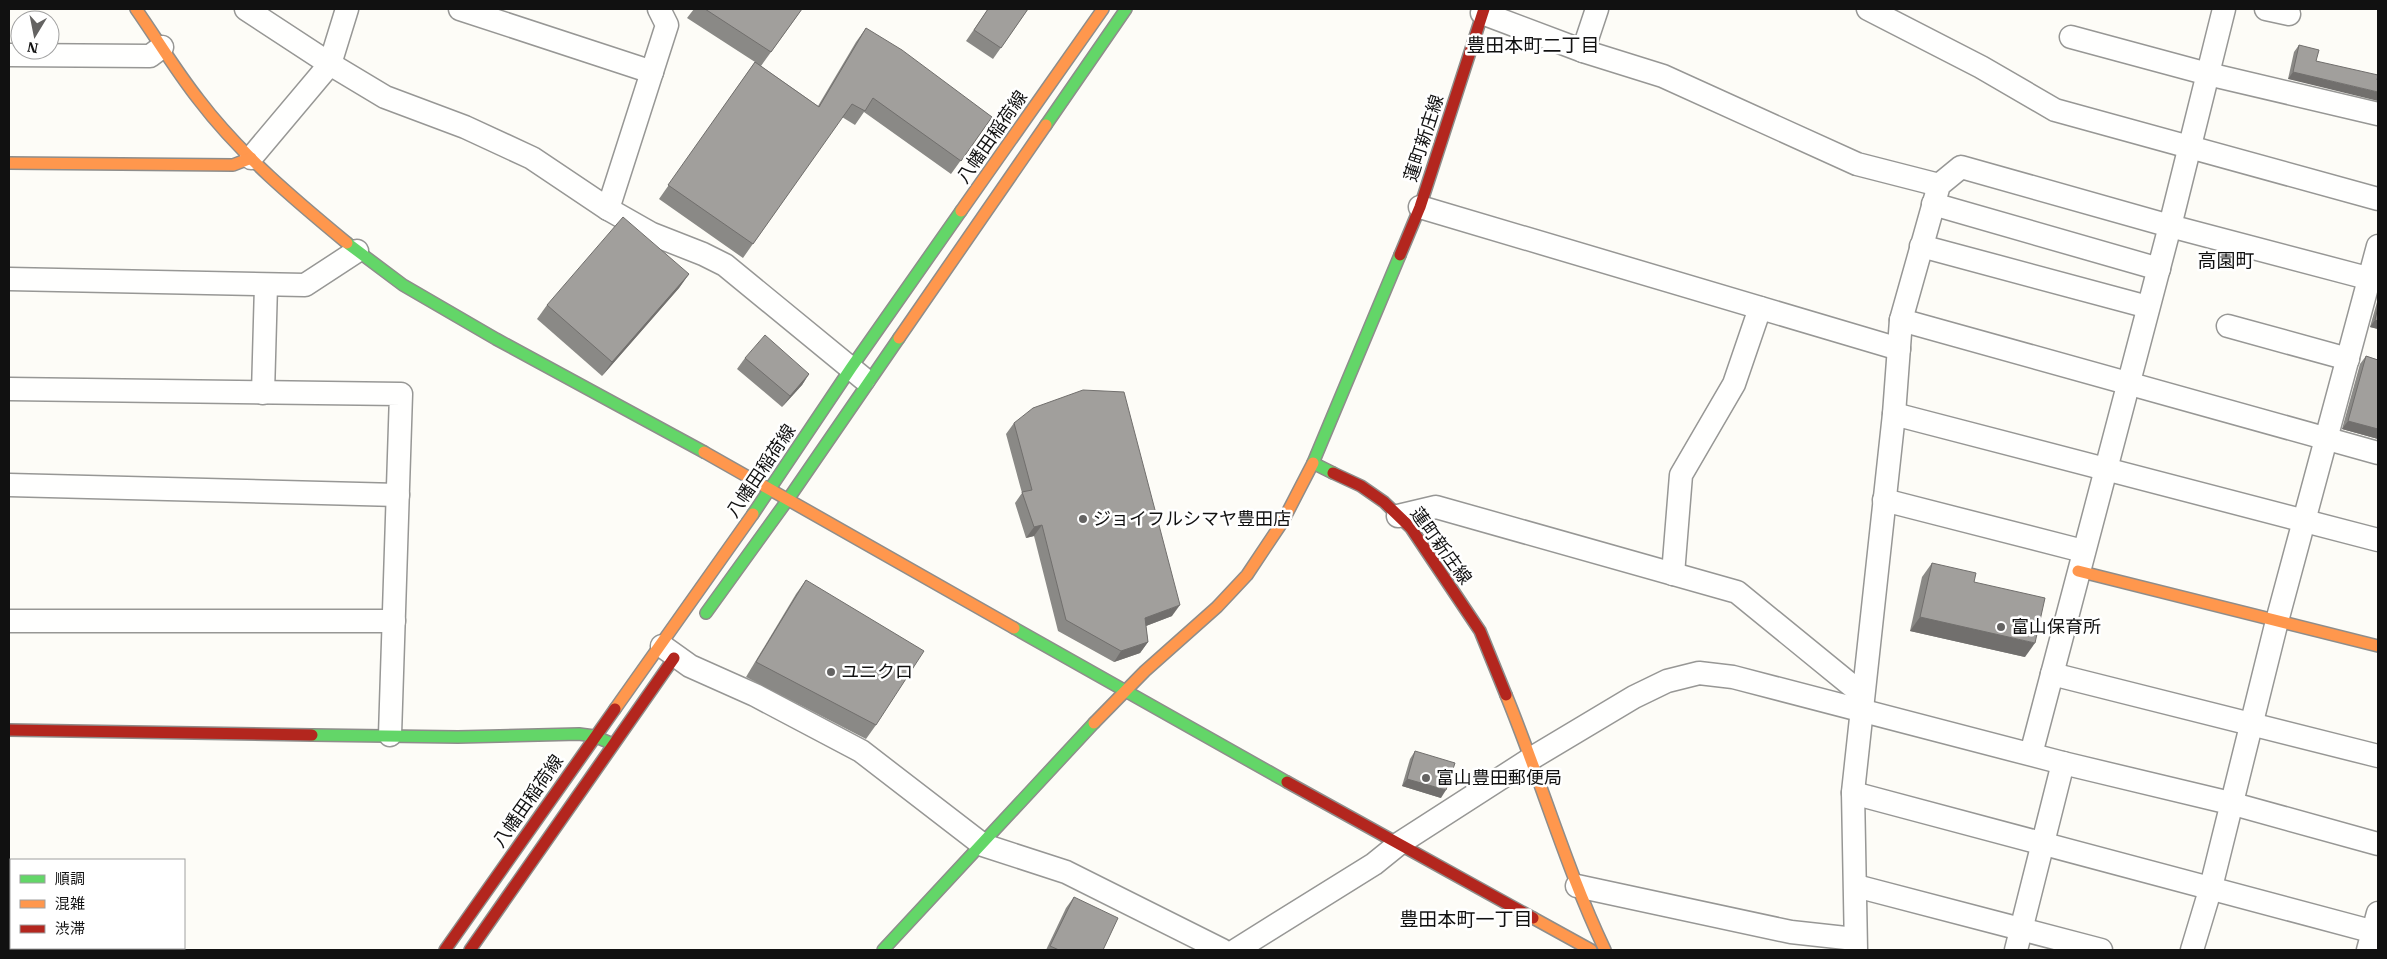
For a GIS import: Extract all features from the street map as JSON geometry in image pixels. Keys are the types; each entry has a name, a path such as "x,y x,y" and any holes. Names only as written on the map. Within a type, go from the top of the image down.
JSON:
{"street":[{"path":"136,9 199,101 251,158 300,204 357,251 403,285 789,498 1123,691 1591,950"},
{"path":"246,9 330,64 385,97 465,127 532,158 608,209 652,234 726,265 869,382"},
{"path":"9,163 233,165 251,158 330,64 347,9"},
{"path":"460,9 652,72"},
{"path":"608,209 667,25 659,9"},
{"name":"八幡田稲荷線","path":"470,950 614,744 771,488 851,368 1103,9"},
{"path":"700,621 789,498 1126,9"},
{"path":"1583,51 1597,9"},
{"path":"1868,9 1981,67 2055,110 2190,149 2378,199"},
{"path":"2031,754 2127,384 2159,269 2224,9"},
{"path":"2266,9 2290,14"},
{"path":"1479,10 1583,51 1663,76 1857,164 1936,194 2159,269"},
{"name":"蓮町新庄線","path":"1479,10 1420,207 1313,463 1361,486 1411,528 1480,631 1532,758 1577,886 1605,950"},
{"path":"2071,37 2208,74 2378,114"},
{"path":"9,56 150,56 162,47"},
{"path":"1577,886 1855,945 1856,886 1853,793 1894,414 1901,320 1936,194 1961,167 2170,226 2371,279"},
{"path":"1420,207 1898,350"},
{"path":"1921,246 2148,307"},
{"path":"2192,950 2211,887 2250,723 2325,439 2371,279 2378,246"},
{"path":"9,280 305,285 357,251"},
{"path":"263,393 266,285"},
{"path":"1673,574 1681,475 1734,384 1760,308"},
{"path":"1901,320 2378,453"},
{"path":"2228,326 2348,359"},
{"path":"9,389 401,394 390,735"},
{"path":"1894,414 2378,540"},
{"path":"883,950 983,845 1123,691 1219,606 1256,562 1278,531 1313,463"},
{"path":"9,485 398,495"},
{"path":"1884,500 2277,621 2378,646"},
{"path":"1398,516 1436,507 1737,592 1862,702"},
{"path":"9,621 394,621"},
{"path":"673,648 690,666 755,695 861,751 983,845 1066,872 1222,950"},
{"name":"八幡田稲荷線","path":"445,950 594,736 673,648"},
{"path":"1236,950 1374,864 1400,843 1532,758 1634,697 1667,681 1698,673 1733,677 1862,702 2063,763 2230,803 2378,844"},
{"path":"2052,674 2378,756"},
{"path":"9,730 458,737 579,734 594,736 614,744"},
{"path":"2019,940 2063,763"},
{"path":"1853,793 2375,932"},
{"path":"1856,886 2019,940 2101,950"}],"building":[{"path":"705,9 802,9 771,52"},
{"path":"988,9 1028,9 1001,48 974,30"},
{"path":"866,28 902,50 992,117 961,161 873,98 865,111 852,104 753,244 668,185 755,62 819,107"},
{"path":"2299,45 2319,50 2316,61 2378,75 2378,92 2293,72"},
{"path":"623,217 689,274 612,362 547,305"},
{"path":"2378,307 2378,321 2375,320"},
{"path":"765,335 809,374 790,396 745,358"},
{"path":"2366,356 2378,360 2378,429 2348,421"},
{"name":"ジョイフルシマヤ豊田店","path":"1083,390 1124,392 1180,605 1145,618 1148,642 1121,651 1066,620 1042,525 1034,527 1022,492 1032,490 1014,423 1033,408"},
{"path":"1932,563 1976,573 1974,582 2045,598 2035,643 1920,617"},
{"path":"806,580 924,651 876,725 756,662"},
{"path":"1415,751 1455,763 1446,790 1407,779"},
{"path":"1074,897 1118,918 1103,950 1059,950 1050,946"}],"traffic: fast":[{"path":"1046,125 1126,9"},
{"path":"753,514 851,368 961,211"},
{"path":"347,243 403,285 496,339 704,452"},
{"path":"1333,473 1313,463 1400,255"},
{"path":"706,613 789,498 899,338"},
{"path":"1014,628 1287,782"},
{"path":"883,950 1094,723"},
{"path":"312,735 458,737 579,734 594,736 608,742"}],"traffic: slow":[{"path":"136,9 174,66 232,139 288,193 347,243"},
{"path":"961,211 1103,9"},
{"path":"899,338 1046,125"},
{"path":"9,163 233,165 251,158"},
{"path":"704,452 1014,628"},
{"path":"1094,723 1145,671 1217,607 1247,575 1283,521 1313,463"},
{"path":"615,709 753,514"},
{"path":"2078,571 2378,646"},
{"path":"1506,695 1578,888 1605,950"},
{"path":"1533,918 1591,950"}],"traffic: jam":[{"path":"1400,255 1420,207 1484,9"},
{"path":"1333,473 1361,486 1384,502 1411,528 1480,631 1506,695"},
{"path":"470,950 674,658"},
{"path":"445,950 615,709"},
{"path":"9,730 312,735"},
{"path":"1287,782 1533,918"}],"place":[{"name":"ジョイフルシマヤ豊田店","path":"1083,519"},
{"name":"富山保育所","path":"2001,627"},
{"name":"ユニクロ","path":"831,672"},
{"name":"富山豊田郵便局","path":"1426,778"}],"district":[{"name":"豊田本町二丁目","path":"1533,45"},
{"name":"高園町","path":"2226,260"},
{"name":"豊田本町一丁目","path":"1466,919"}]}
